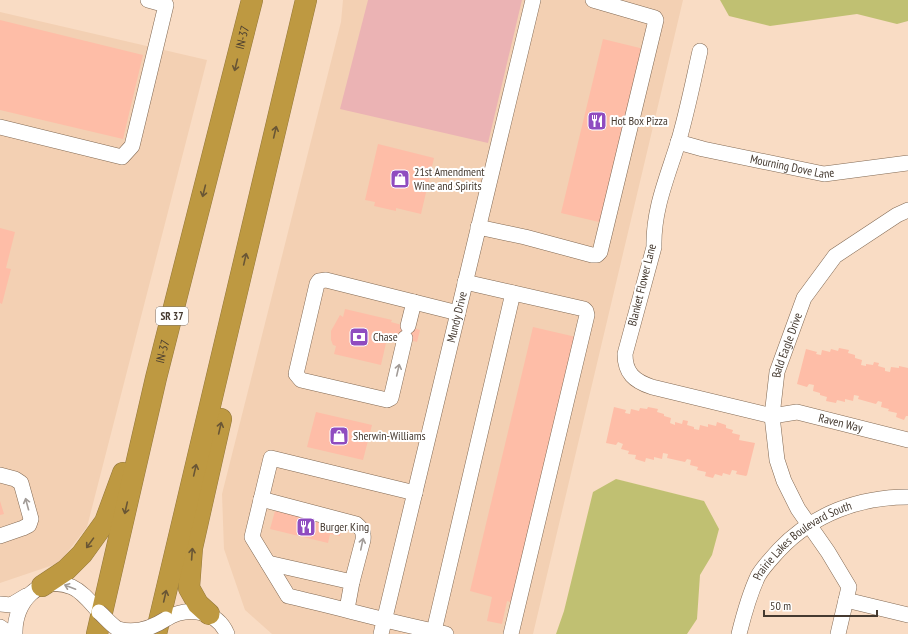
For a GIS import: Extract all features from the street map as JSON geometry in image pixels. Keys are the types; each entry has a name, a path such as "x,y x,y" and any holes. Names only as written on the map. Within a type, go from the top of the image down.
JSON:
{"highway":[{"name":"IN-37","path":"97,634 156,378 252,0"},
{"path":"161,626 236,296 306,0"},
{"path":"209,614 198,604 189,588 192,548 229,386 236,296"},
{"path":"37,589 66,570 82,554 105,522 156,378"}],"street":[{"path":"0,127 122,157 132,146 166,5 148,0"},
{"name":"Mundy Drive","path":"383,627 533,0"},
{"path":"478,227 525,237 592,255 597,255 600,252 656,20 655,18 592,0"},
{"name":"Blanket Flower Lane","path":"700,51 678,142 660,195 654,233 654,247 625,354 625,364 634,378 642,384 772,416"},
{"name":"Mourning Dove Lane","path":"678,142 703,149 824,174 908,163"},
{"name":"Bald Eagle Drive","path":"838,634 849,587 828,552 798,509 784,481 777,460 772,416 777,372 804,298 835,256 897,215 908,210"},
{"path":"414,302 391,398 387,400 301,380 298,378 296,374 317,284 319,281 326,280 414,302 458,313"},
{"path":"465,282 584,309 587,315 511,634"},
{"path":"415,493 271,458 252,537 288,596 347,609 383,627 440,633 513,293"},
{"name":"Raven Way","path":"772,416 797,412 908,440"},
{"path":"0,475 15,479 21,483 32,519 29,525 0,536"},
{"name":"Prairie Lakes Boulevard South","path":"739,634 749,597 759,574 791,537 808,525 844,507 891,497 908,497"},
{"path":"261,499 356,524 360,527 364,533 363,540 352,582 347,609"},
{"path":"268,563 352,582"},
{"path":"0,604 11,605 37,589 56,584 73,588 87,598 99,612 118,629 131,633 161,626 176,614 190,611 209,614 220,623 227,634"},
{"path":"14,634 18,611 22,603 37,589"},
{"path":"846,600 908,615"},
{"path":"0,627 10,634"}],"shaded area":[{"path":"343,0 683,0 533,634 272,634 245,610 224,549 222,494 341,22"},
{"path":"368,0 522,0 488,143 340,109"},
{"path":"720,0 908,0 908,21 897,24 857,14 770,26 729,16"},
{"path":"0,12 207,60 87,527 59,563 0,583"},
{"path":"616,479 704,501 719,529 712,555 700,575 697,619 687,634 556,634 564,611 593,492"}],"building":[{"path":"0,20 143,55 123,139 0,110"},
{"path":"603,39 644,49 603,223 561,213"},
{"name":"21st Amendment Wine and Spirits","path":"378,144 434,158 421,214 396,208 396,211 374,206 375,202 365,200"},
{"path":"0,228 15,232 6,268 11,269 2,304 0,303"},
{"name":"Chase","path":"345,309 392,320 391,322 420,330 417,342 388,334 381,365 334,354 336,346 333,345 331,340 331,331 340,315 343,317"},
{"path":"533,327 576,337 513,603 507,601 502,624 487,621 492,597 470,591"},
{"path":"839,348 849,350 848,353 855,355 855,358 862,360 861,365 873,365 874,362 879,363 878,366 885,368 885,371 890,372 891,367 899,368 899,366 908,368 908,416 906,416 904,420 896,417 897,413 888,411 889,409 881,407 882,402 878,401 876,404 858,399 859,396 854,395 853,401 845,399 845,402 837,400 836,403 826,401 827,397 813,391 814,385 809,384 807,387 797,384 806,349 817,352 816,354 821,355 822,350 830,352 831,349 838,351"},
{"path":"614,407 626,410 625,413 630,414 631,409 639,411 640,408 647,409 648,407 658,409 657,412 671,418 670,423 675,425 675,422 682,424 683,420 688,421 687,425 699,430 700,425 708,427 708,424 716,426 717,422 726,425 726,428 733,430 732,433 740,435 739,440 755,443 747,475 736,474 737,471 732,470 730,475 723,473 722,476 715,474 713,478 705,476 706,472 697,470 698,467 690,465 691,460 687,459 685,462 667,458 668,454 663,453 662,459 654,457 654,460 646,458 645,462 635,459 636,455 628,454 629,451 621,449 623,444 618,442 616,445 606,443"},
{"name":"Sherwin-Williams","path":"316,412 372,425 363,460 307,447"},
{"path":"0,501 4,514 0,515"},
{"name":"Burger King","path":"275,511 296,516 297,513 342,524 340,536 330,534 328,543 270,529"}],"place":[{"name":"Hot Box Pizza","path":"597,121"},
{"name":"21st Amendment Wine and Spirits","path":"400,179"},
{"name":"Chase","path":"359,337"},
{"name":"Sherwin-Williams","path":"339,436"},
{"name":"Burger King","path":"306,527"}]}
